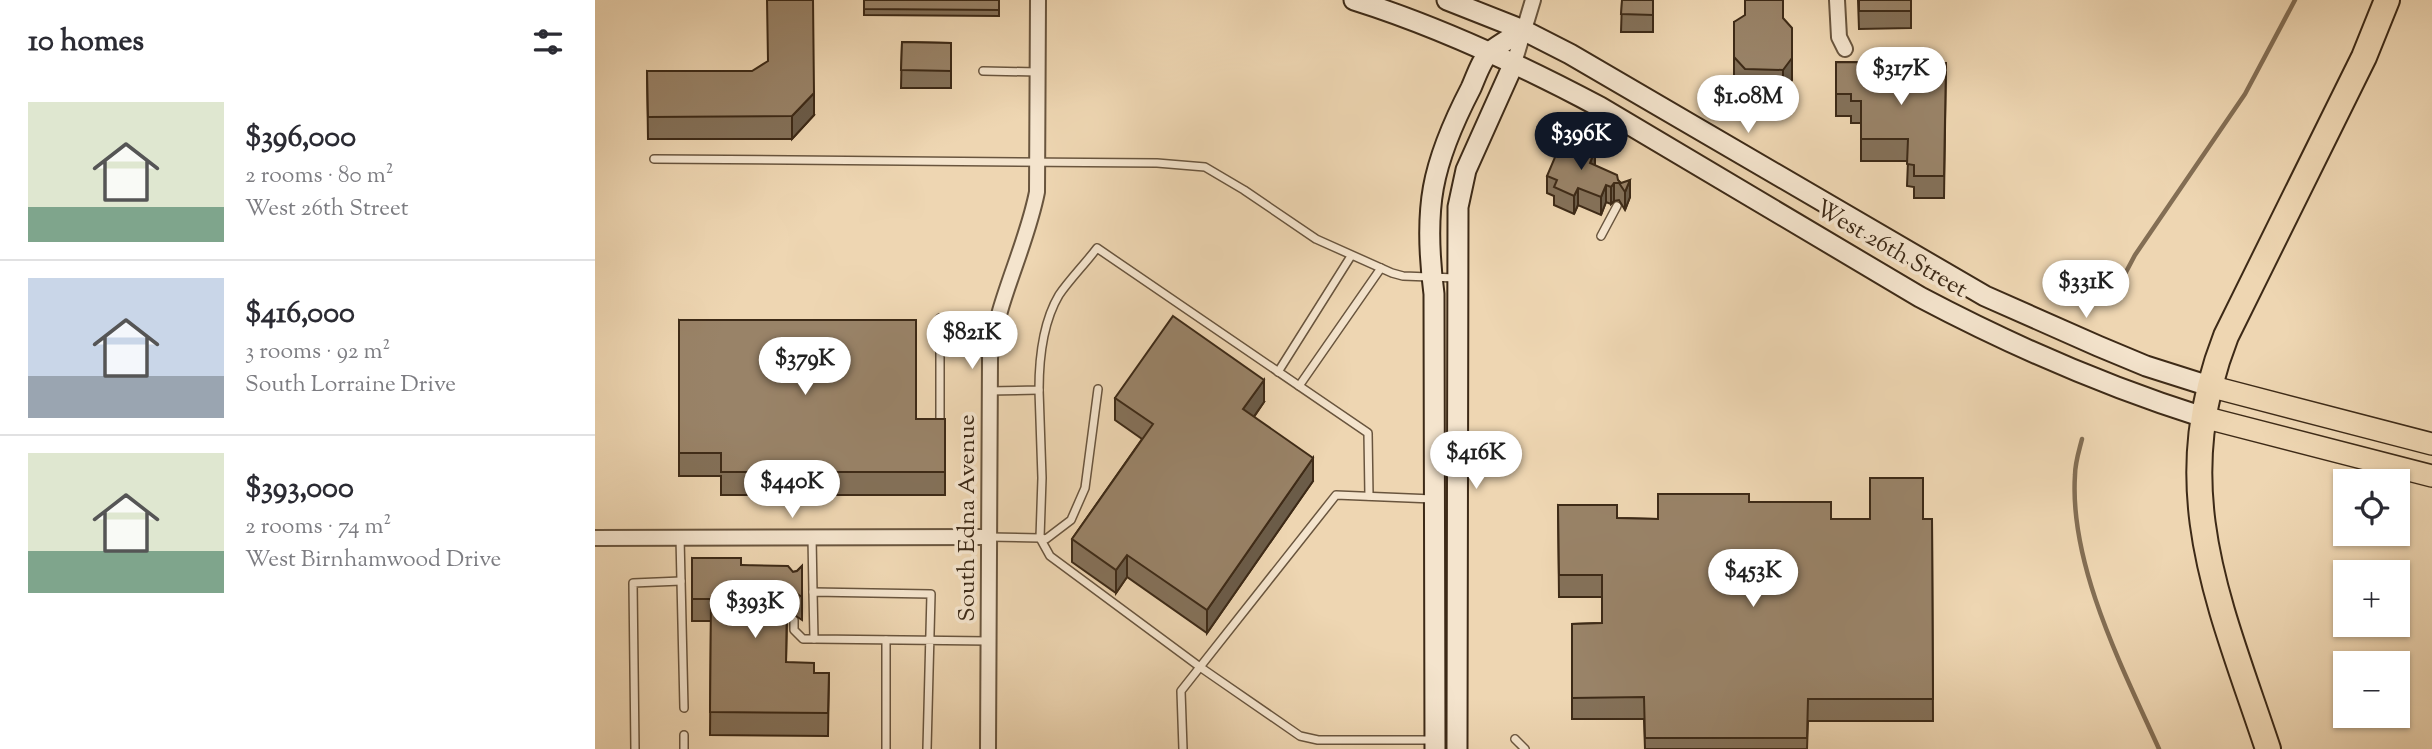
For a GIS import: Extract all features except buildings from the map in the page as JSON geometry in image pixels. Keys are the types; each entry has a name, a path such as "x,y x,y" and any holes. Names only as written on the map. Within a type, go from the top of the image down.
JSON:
{"highway":[{"path":"2268,749 2219,601 2205,549 2199,498 2199,449 2203,417 2209,386 2226,336 2364,57 2388,0"}],"main road":[{"name":"West 26th Street","path":"1354,0 1423,23 1514,63 1600,107 1920,297 2088,377 2203,417 2432,476"},
{"name":"West 26th Street","path":"1447,0 1523,30 1622,84 1986,296 2147,366 2209,386 2432,444"},
{"path":"1435,744 1434,294 1428,222 1433,181 1459,111 1489,52 1523,30"},
{"path":"1457,749 1456,234 1462,187 1473,153 1514,63"}],"street":[{"name":"South Edna Avenue","path":"988,749 988,391 992,336 1000,305 1033,215 1037,192 1038,0"},
{"path":"1514,63 1533,0"},
{"path":"1837,0 1839,37 1845,49"},
{"path":"595,538 989,537"}],"lane":[{"path":"983,71 1039,72"},
{"path":"654,159 1157,163 1205,167 1316,239 1351,256 1403,276 1457,278"},
{"path":"1601,236 1617,206"},
{"path":"1369,496 1369,433 1097,248 1059,296 1049,319 1039,368 1042,478 1040,538 1050,556 1200,667 1300,736 1318,740 1435,744"},
{"path":"1278,372 1351,256"},
{"path":"1299,386 1381,268"},
{"path":"940,318 940,418"},
{"path":"989,537 1046,539 1071,520 1085,488 1098,389"},
{"path":"988,391 1039,390"},
{"path":"1182,749 1181,691 1335,495 1435,499"},
{"path":"812,537 814,639"},
{"path":"680,538 684,708"},
{"path":"802,567 812,564"},
{"path":"635,749 633,583 681,581"},
{"path":"813,592 931,594 927,749"},
{"path":"794,620 794,630 803,639 989,641"},
{"path":"886,640 886,749"},
{"path":"684,735 684,749"},
{"path":"1515,739 1525,749"}],"waterway":[{"path":"2119,295 2135,255 2245,94 2295,0"},
{"path":"2082,439 2076,462 2075,509 2089,580 2115,651 2159,749"}]}
